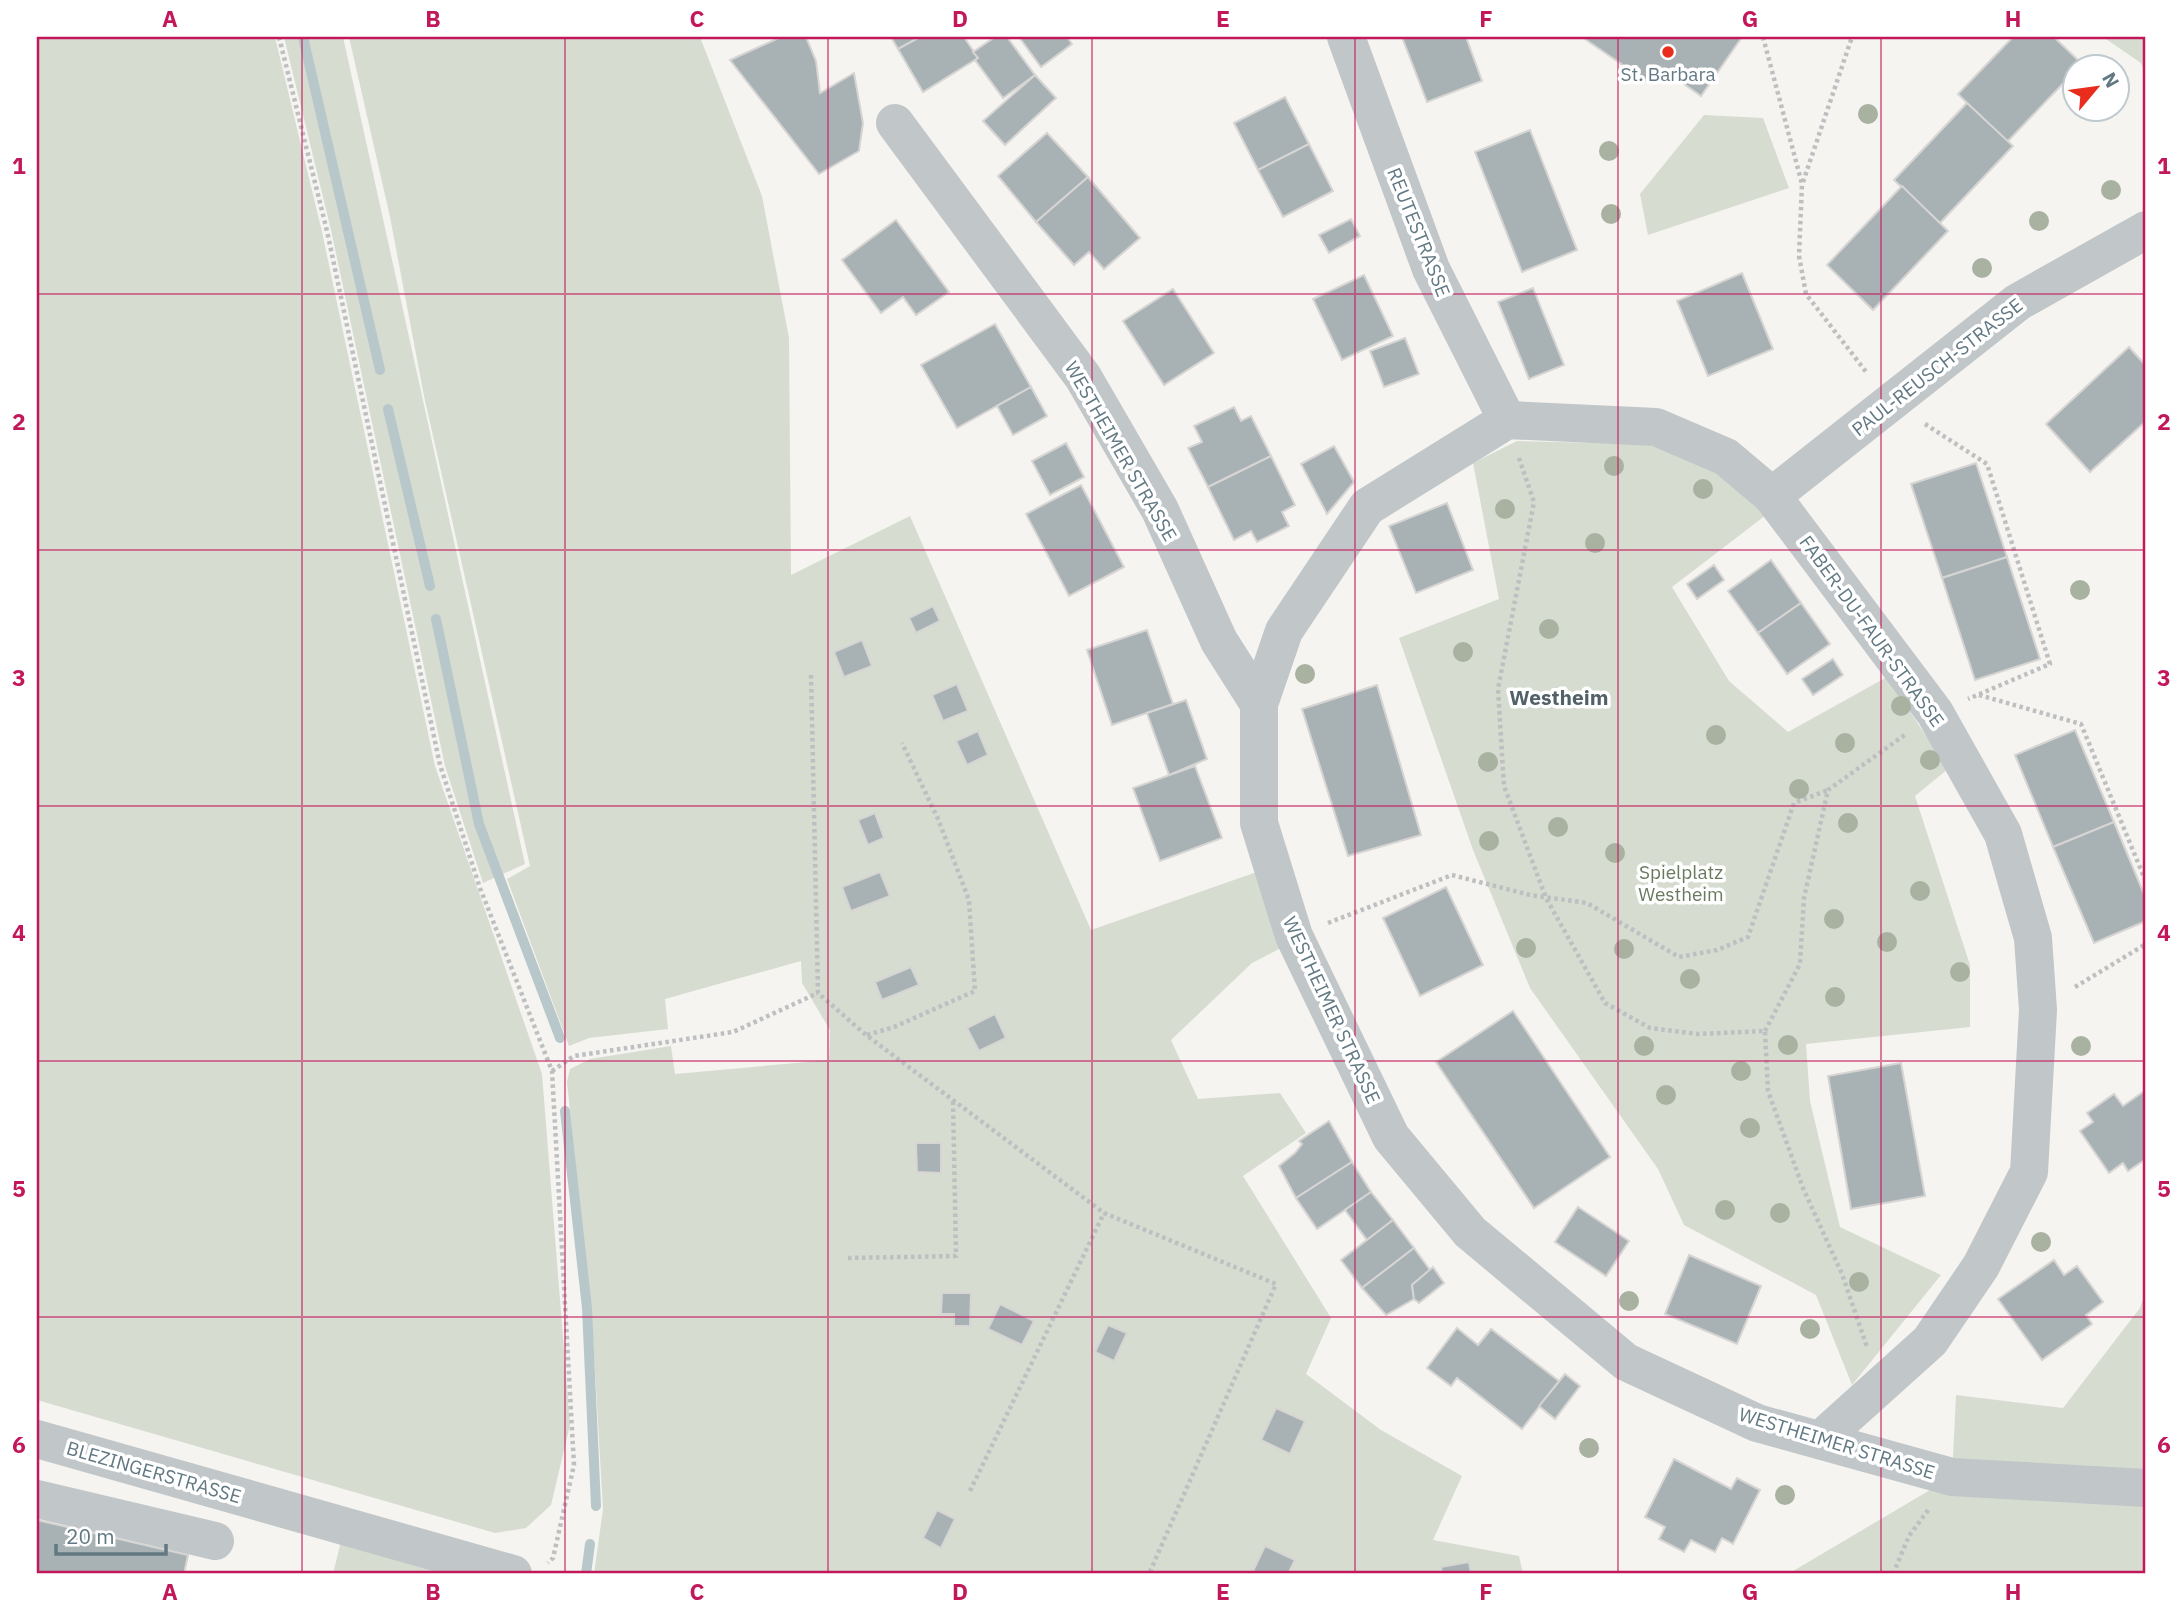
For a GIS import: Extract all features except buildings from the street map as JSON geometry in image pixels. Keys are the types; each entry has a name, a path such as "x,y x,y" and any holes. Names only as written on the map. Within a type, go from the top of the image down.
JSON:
{"street":[{"name":"REUTESTRASSE","path":"1346,37 1431,269 1507,420"},
{"name":"WESTHEIMER STRASSE","path":"895,123 1083,377 1160,510 1219,640 1259,705 1259,822 1294,936 1391,1137 1470,1232 1626,1363 1757,1423 1952,1477 2146,1488"},
{"name":"PAUL-REUSCH-STRASSE","path":"1772,496 2018,302 2146,230"},
{"name":"FABER-DU-FAUR-STRASSE","path":"1507,420 1656,427 1726,457 1772,496 1935,712 2003,834 2033,939 2038,1010 2029,1172 1980,1266 1930,1341 1820,1440"},
{"path":"1259,705 1283,631 1367,507 1507,420"},
{"name":"BLEZINGERSTRASSE","path":"37,1439 529,1570"},
{"path":"75,1507 85,1453"},
{"path":"37,1499 215,1541"}],"path":[{"path":"279,37 327,231 440,765 480,888 552,1071 574,1465 553,1558 529,1570"},
{"path":"1763,37 1802,184"},
{"path":"1294,936 1452,875 1546,898 1587,903 1679,957 1717,950 1748,937 1794,803 1828,790 1935,712 2050,664 1987,464 1890,402 1806,294 1799,256 1802,184 1852,37"},
{"path":"1507,420 1534,502 1498,689 1504,786 1546,898 1605,1003 1650,1028 1698,1034 1765,1031"},
{"path":"811,675 818,993 866,1035 1104,1213 1276,1284 1149,1574"},
{"path":"1978,694 2081,724 2146,882"},
{"path":"866,1035 894,1027 975,991 969,900 938,819 902,743"},
{"path":"1828,790 1804,898 1800,964 1765,1031 1769,1091 1803,1188 1842,1274 1881,1387"},
{"path":"2038,1010 2146,944"},
{"path":"552,1071 574,1056 733,1032 818,993"},
{"path":"848,1258 956,1256 953,1100"},
{"path":"970,1491 1104,1213"},
{"path":"1893,1574 1909,1536 1952,1477"}],"green space":[{"path":"37,37 275,37 322,232 435,766 542,1074 570,1425 551,1505 526,1528 495,1533 37,1400"},
{"path":"284,37 343,37 525,864 483,883 445,766 331,230"},
{"path":"349,37 700,37 762,196 789,338 791,575 910,516 1091,930 1271,867 1285,946 1252,963 1171,1040 1198,1099 1280,1093 1306,1133 1243,1176 1331,1318 1306,1374 1381,1430 1462,1476 1433,1540 1519,1556 1523,1574 594,1574 603,1509 592,1320 567,1082 570,1069 590,1059 671,1046 675,1074 829,1060 830,1030 802,983 801,961 665,999 668,1029 589,1038 569,1046 507,879 530,866 424,396 390,217"},
{"path":"2103,37 2146,37 2146,78 2141,63 2130,55 2130,52 2125,52"},
{"path":"1704,115 1763,118 1789,188 1648,235 1640,194"},
{"name":"Spielplatz Westheim","path":"1517,441 1647,444 1717,471 1766,515 1672,587 1729,681 1788,732 1887,677 1948,769 1915,796 1970,965 1970,1027 1806,1044 1810,1101 1840,1227 1941,1275 1852,1385 1816,1295 1684,1225 1658,1169 1530,988 1473,850 1399,638 1499,599 1473,463"},
{"path":"2146,1291 2146,1574 1788,1574 1952,1477 1956,1395 2063,1408 2140,1308"},
{"path":"341,1541 449,1574 333,1574"}],"waterway":[{"path":"303,37 380,370"},
{"path":"388,409 430,586"},
{"path":"436,619 479,824 560,1038"},
{"path":"565,1111 587,1308 596,1506"},
{"path":"586,1574 590,1544"}],"place":[{"name":"St. Barbara","path":"1668,52"}],"district":[{"name":"Westheim","path":"1559,697"}]}
